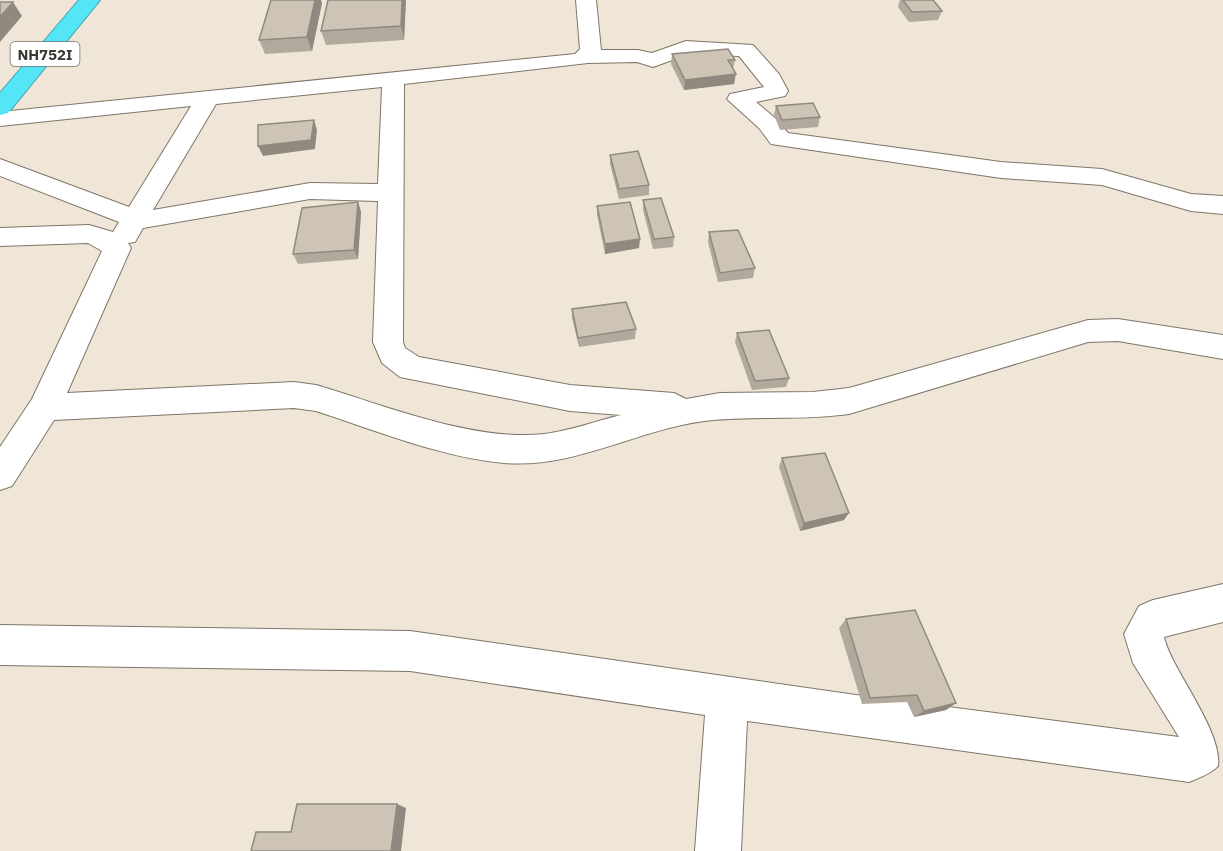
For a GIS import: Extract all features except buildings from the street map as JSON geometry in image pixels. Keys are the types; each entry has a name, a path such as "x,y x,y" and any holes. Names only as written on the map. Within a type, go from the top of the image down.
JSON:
{"highway":[{"name":"NH752I","path":"0,108 90,0"}],"street":[{"path":"586,0 591,42 591,49 586,57"},
{"path":"0,119 562,63 586,57 638,56 652,60 686,47 745,50 771,79 777,91 738,99 766,123 780,139 968,164 997,170 1102,177 1188,204 1223,206"},
{"path":"393,80 388,342 393,355 411,368 570,398 702,408 831,404 849,401 1088,331 1118,330 1223,347"},
{"path":"0,475 45,407 117,248 208,98"},
{"path":"0,167 135,218 159,219 310,190 391,194"},
{"path":"0,237 88,234 102,238 117,248"},
{"path":"45,407 294,395 316,398 465,444 506,448 545,448 702,408"},
{"path":"0,645 410,651 1189,760 1203,750 1200,732 1148,649 1144,634 1153,619 1223,603"},
{"path":"718,851 727,697"}]}
